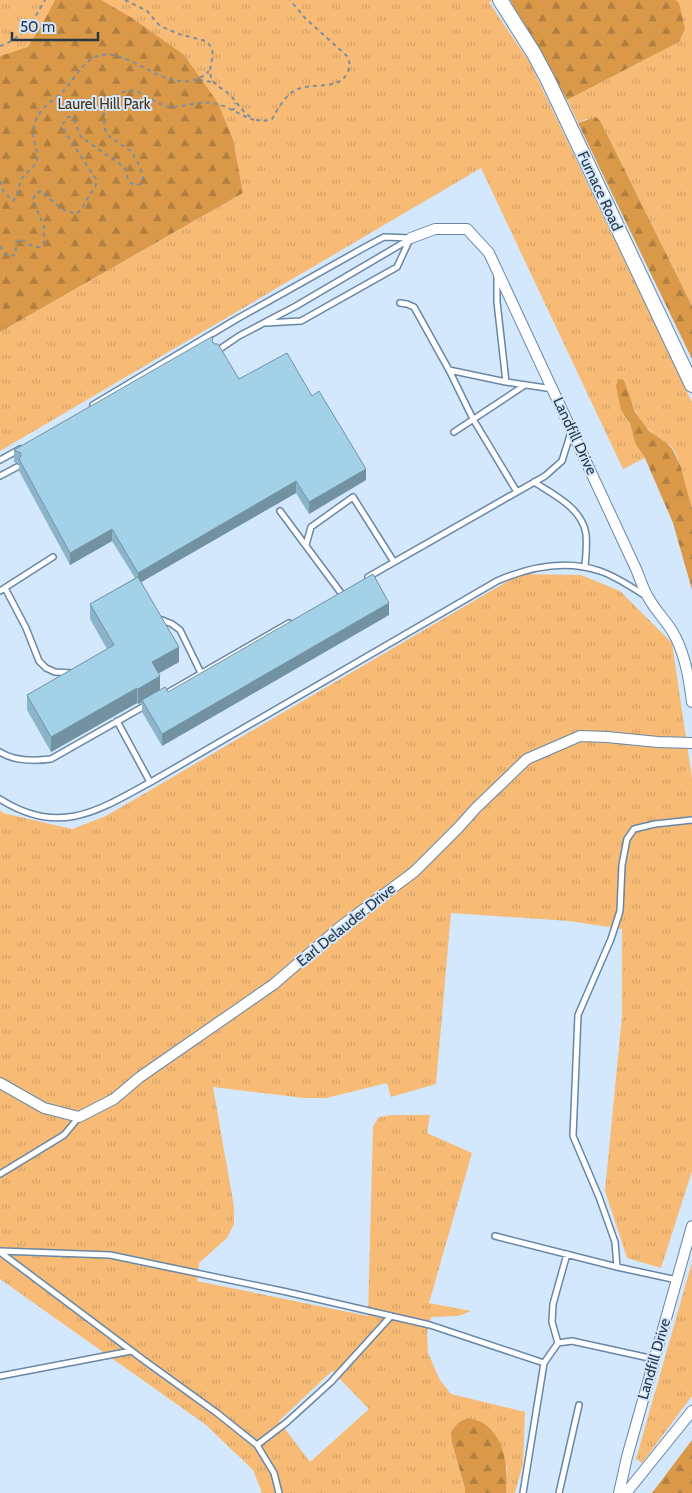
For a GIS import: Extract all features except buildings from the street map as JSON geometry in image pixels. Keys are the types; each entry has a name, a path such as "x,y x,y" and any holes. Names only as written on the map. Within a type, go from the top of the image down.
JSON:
{"main road":[{"name":"Furnace Road","path":"500,0 547,78 692,385"}],"street":[{"name":"Landfill Drive","path":"411,238 435,229 467,229 489,253 636,569 647,597 676,637 689,675 692,702"},
{"name":"Earl Delauder Drive","path":"79,1117 114,1099 140,1077 274,984 340,927 414,872 527,759 580,736 607,736 658,742 692,743"},
{"path":"0,1083 44,1108 79,1117"},
{"name":"Landfill Drive","path":"619,1493 627,1457 692,1226"},
{"path":"626,1493 692,1410"}],"lane":[{"path":"84,410 235,320 366,246 384,237 411,238"},
{"path":"263,323 301,321 397,268 411,238"},
{"path":"216,352 239,336 296,306 411,238"},
{"path":"496,269 497,302 506,382"},
{"path":"400,303 414,307 449,370 473,419 517,492"},
{"path":"449,370 506,382 553,389"},
{"path":"454,432 526,385"},
{"path":"363,580 545,476 562,461 572,430"},
{"path":"0,460 25,445"},
{"path":"0,476 17,467"},
{"path":"534,482 566,503 578,516 586,533 585,566"},
{"path":"306,545 311,527 353,497 394,562"},
{"path":"280,511 341,593"},
{"path":"53,558 3,590 26,628 39,661 46,668 54,672 72,673"},
{"path":"0,799 32,814 56,818 79,816 103,808 497,581 530,569 551,566 585,566 601,571 647,597"},
{"path":"332,598 348,589"},
{"path":"162,620 180,630 200,673"},
{"path":"159,697 291,621"},
{"path":"0,752 8,757 40,760 51,759 150,702"},
{"path":"117,721 150,782"},
{"path":"617,1267 615,1242 599,1197 573,1136 578,1016 611,939 620,911 622,865 627,838 634,829 656,824 692,820"},
{"path":"0,1174 64,1135 79,1117"},
{"path":"495,1236 677,1280"},
{"path":"0,1252 110,1255 278,1290 430,1325 544,1362"},
{"path":"0,1252 131,1351 218,1413 257,1445 274,1474 279,1493"},
{"path":"558,1343 552,1322 553,1304 566,1254"},
{"path":"257,1445 287,1422 331,1382 390,1316"},
{"path":"523,1493 544,1362 558,1343 572,1341 655,1359"},
{"path":"0,1376 131,1351"},
{"path":"559,1493 579,1405"}],"path":[{"path":"0,46 21,35 45,0"},
{"path":"125,0 147,11 160,26 179,34 206,40 213,50 214,57 210,71 213,82"},
{"path":"0,246 5,254 11,256 16,254 16,243 19,239 34,248 44,244 44,226 33,200 35,194 41,191 62,209 76,214 80,211 96,185 96,179 65,132 63,124 68,117 74,120 81,137 124,167 130,182 135,185 141,184 143,177 139,165 131,151 106,134 103,116 104,106 112,97 122,92 134,90 169,107 212,103 244,117 264,122 272,119 287,96 294,90 304,86 340,82 348,71 350,63 348,57 305,18 290,0"},
{"path":"0,181 4,192 13,201 18,195 20,183 24,175 36,164 33,130 37,117 64,90 84,65 96,56 119,57 175,81 190,82 199,80 213,82 231,96 245,114 255,120"},
{"path":"199,80 210,71"},
{"path":"231,110 234,109 235,103"}],"green space":[{"name":"Laurel Hill Park","path":"0,0 493,0 489,2 530,63 692,402 692,509 686,496 680,465 674,450 669,444 650,431 640,420 624,380 621,410 630,423 635,443 645,458 623,469 481,168 0,451 0,332 243,193 234,149 0,284"},
{"name":"Laurel Hill Park","path":"55,0 101,0 132,18 184,55 218,103 233,140 243,193 0,332 0,56 28,47"},
{"path":"510,0 676,0 679,3 685,29 679,42 567,100"},
{"path":"676,0 692,0 692,306 601,122 586,119 578,123 567,100 679,42 679,3"},
{"path":"596,117 601,122 692,306 692,359 578,123"},
{"path":"618,379 624,380 635,412 649,431 667,443 673,450 680,465 692,509 692,590 673,523 645,458 635,443 630,423 621,410 616,386"},
{"path":"520,574 581,575 620,591 672,643 692,778 692,1171 661,1268 627,1258 605,1191 622,1016 622,929 569,921 451,913 436,1084 391,1097 387,1083 326,1098 304,1098 213,1087 234,1207 234,1224 227,1238 199,1263 197,1281 368,1316 373,1126 379,1117 430,1115 427,1133 472,1153 429,1303 471,1311 458,1316 431,1317 427,1332 428,1353 440,1380 451,1394 525,1412 523,1464 515,1493 506,1493 507,1467 452,1443 465,1493 262,1493 253,1470 206,1425 0,1279 0,810 3,813 72,829 106,816","holes":["332,1371 369,1409 310,1462 279,1421"]},
{"path":"692,1262 692,1396 642,1463 636,1459"},
{"path":"468,1418 483,1423 497,1437 506,1464 506,1493 465,1493 451,1432 458,1423"},
{"path":"692,1440 692,1493 652,1493"}]}
